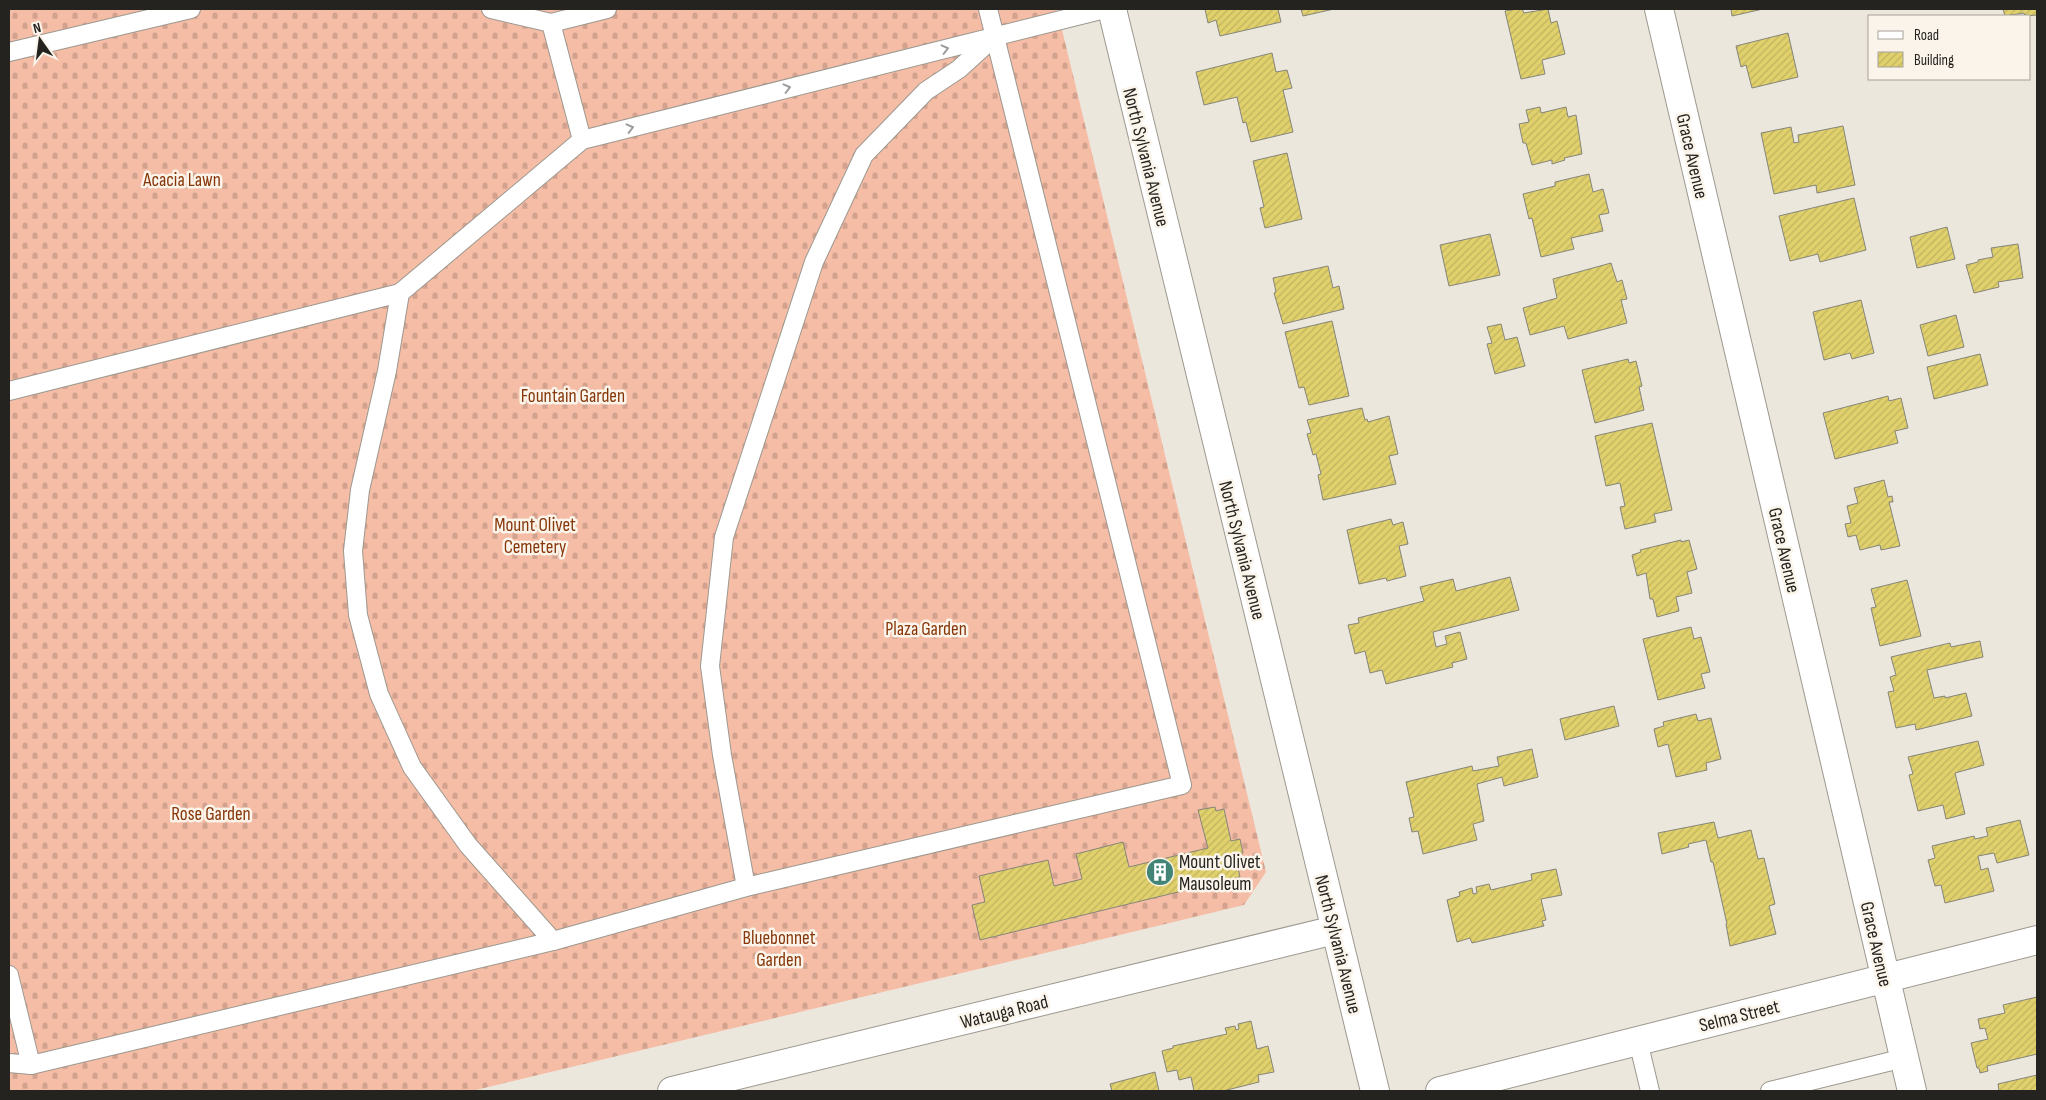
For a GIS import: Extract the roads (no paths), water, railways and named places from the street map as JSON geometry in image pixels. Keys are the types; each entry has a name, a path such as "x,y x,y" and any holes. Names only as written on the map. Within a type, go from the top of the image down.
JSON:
{"street":[{"name":"North Sylvania Avenue","path":"1112,9 1375,1091"},
{"name":"Grace Avenue","path":"1659,9 1912,1091"},
{"name":"Watauga Road","path":"672,1091 1335,930"},
{"name":"Selma Street","path":"1440,1091 2037,940"}],"lane":[{"path":"9,52 191,9"},
{"path":"491,9 551,23 608,9"},
{"path":"9,1063 30,1065 553,941 746,887 1182,785 988,9"},
{"path":"9,391 400,293 582,140 1105,9"},
{"path":"551,23 582,140"},
{"path":"746,887 722,755 710,666 724,537 814,262 864,155 926,91 958,69 995,36"},
{"path":"400,293 387,371 360,490 353,551 358,614 379,694 412,767 468,845 553,941"},
{"path":"9,975 30,1065"},
{"path":"1638,1041 1650,1091"},
{"path":"1770,1091 1904,1058"}],"place":[{"name":"Mount Olivet Mausoleum","path":"1160,872"}],"park label":[{"name":"Acacia Lawn","path":"182,179"},
{"name":"Fountain Garden","path":"573,395"},
{"name":"Mount Olivet Cemetery","path":"535,535"},
{"name":"Plaza Garden","path":"926,628"},
{"name":"Rose Garden","path":"211,813"},
{"name":"Bluebonnet Garden","path":"779,948"}]}
